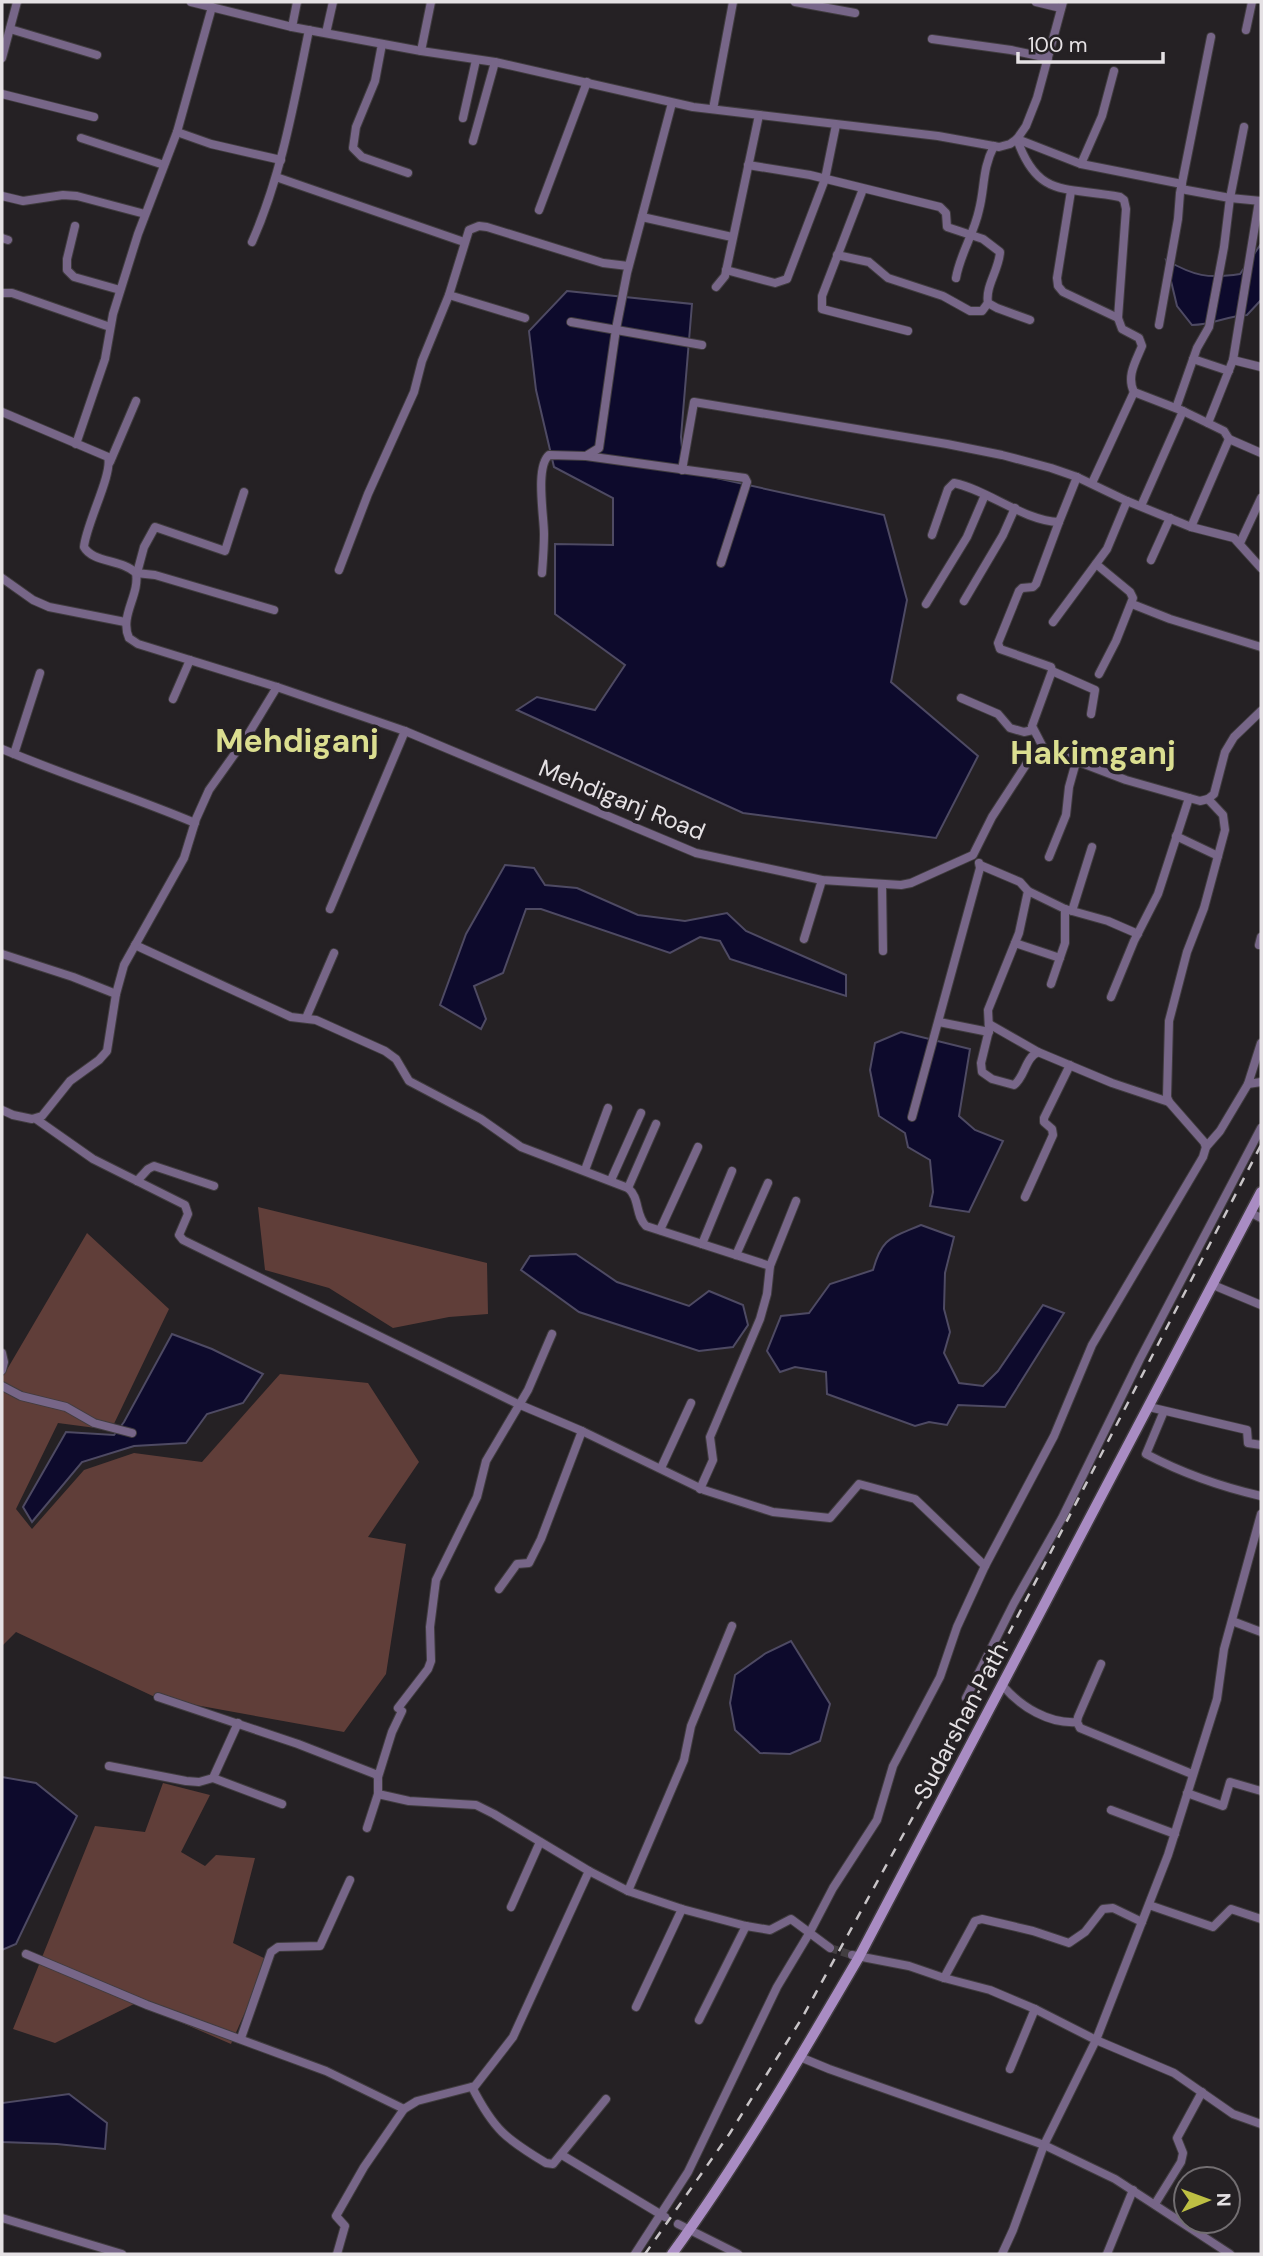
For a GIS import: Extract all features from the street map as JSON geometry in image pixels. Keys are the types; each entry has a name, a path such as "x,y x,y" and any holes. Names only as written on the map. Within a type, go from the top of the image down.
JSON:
{"main road":[{"name":"Sudarshan Path","path":"672,2254 710,2202 800,2057 1003,1686 1213,1285 1256,1215 1261,1192"}],"street":[{"path":"2,58 17,2"},
{"path":"191,2 292,27 495,62 672,103 938,136 994,146 1010,144 1017,139 1037,98 1062,5 1036,2"},
{"path":"292,27 297,2"},
{"path":"326,33 333,2"},
{"path":"421,51 431,2"},
{"path":"713,109 733,2"},
{"path":"794,2 855,13"},
{"path":"1246,30 1252,2"},
{"path":"76,444 104,359 120,290 145,214 177,132 212,7"},
{"path":"10,29 97,55"},
{"path":"252,242 264,215 281,160 309,30"},
{"path":"1158,324 1178,219 1181,186 1211,37"},
{"path":"932,40 1011,50 1048,58"},
{"path":"382,44 375,80 356,127 354,148 362,157 408,173"},
{"path":"464,118 476,60"},
{"path":"473,141 495,62"},
{"path":"1081,164 1102,116 1115,71"},
{"path":"538,210 587,82"},
{"path":"2,94 94,117"},
{"path":"586,456 599,448 601,443 616,329 628,266 672,103"},
{"path":"716,287 725,276 759,115"},
{"path":"726,270 775,283 787,279 824,179 836,125"},
{"path":"1142,506 1180,410 1193,359 1209,327 1244,127"},
{"path":"177,132 211,144 281,160"},
{"path":"81,138 164,165"},
{"path":"1017,139 1081,164 1230,198 1260,201 1233,360 1208,423"},
{"path":"1017,139 1022,154 1039,178 1047,184 1072,191 1103,193 1124,200 1126,209 1118,318 1122,329 1141,341 1142,346 1130,376 1133,392 1208,423 1224,431 1229,439 1261,453"},
{"path":"956,278 979,211 986,165 994,146"},
{"path":"748,165 824,179 940,207 946,213 947,227 970,234 991,244 1000,252 988,292 988,303 982,311 970,311 943,296 888,278 869,261 838,256"},
{"path":"276,177 464,242"},
{"path":"863,189 822,296 822,309 908,331"},
{"path":"1072,191 1057,278 1058,286 1063,292 1118,318"},
{"path":"2,197 23,201 63,195 77,196 145,214"},
{"path":"642,217 732,237"},
{"path":"75,226 67,270 74,277 120,290"},
{"path":"339,570 368,495 414,392 422,360 449,295 469,230 473,227 487,227 603,263 628,266"},
{"path":"2,293 12,293 110,327"},
{"path":"449,295 525,318"},
{"path":"988,303 997,309 1030,320"},
{"path":"571,322 702,345"},
{"path":"1233,360 1260,366 1261,356"},
{"path":"1193,359 1229,371"},
{"path":"1092,484 1133,392"},
{"path":"136,401 110,462 93,510 84,547 90,554 124,564 136,573 155,575 274,611"},
{"path":"682,470 694,402 1002,454 1077,477 1191,527 1227,536 1240,543 1261,568"},
{"path":"2,412 103,454 110,462"},
{"path":"1191,527 1229,439"},
{"path":"542,573 543,461 549,454 586,456 745,478 747,482 721,563"},
{"path":"1077,477 1036,584 1019,591 998,643 1000,649 1036,660 1051,667 1052,671 1095,690 1091,714"},
{"path":"932,535 951,484 959,484 1051,522 1059,522"},
{"path":"2,578 33,600 49,607 125,622 144,547 155,527 225,551 244,492"},
{"path":"926,604 967,537 985,495"},
{"path":"1240,543 1261,498"},
{"path":"1054,622 1107,549 1127,501"},
{"path":"964,601 1003,535 1015,508"},
{"path":"1151,561 1170,518"},
{"path":"1096,564 1130,592 1133,598 1099,674"},
{"path":"1132,604 1170,619 1261,647"},
{"name":"Mehdiganj Road","path":"125,622 129,638 138,644 405,730 696,853 822,880 882,884 912,883 973,855"},
{"path":"173,699 190,660"},
{"path":"1045,751 1033,730 1033,722 1052,671"},
{"path":"14,754 40,673"},
{"path":"36,1119 42,1116 70,1080 99,1060 107,1051 116,994 124,965 184,858 209,790 246,738 277,687"},
{"path":"961,698 998,715 1010,728 1024,732 1033,730"},
{"path":"1138,934 1108,921 1069,910 1028,891 1020,882 980,865 973,855 992,817 1031,757 1045,751 1126,780 1199,801 1208,799 1214,794 1225,752 1234,737 1259,717"},
{"path":"330,908 405,730"},
{"path":"2,749 45,768 140,800 195,823"},
{"path":"1049,857 1066,815 1069,787 1076,762"},
{"path":"1111,997 1158,894 1189,798"},
{"path":"1169,1102 1169,1021 1187,952 1204,908 1225,821 1208,799"},
{"path":"1176,836 1218,856"},
{"path":"1051,984 1065,943 1069,910 1092,847"},
{"path":"912,1116 980,865"},
{"path":"804,939 822,880"},
{"path":"882,884 883,951"},
{"path":"1028,891 1028,900 1015,943 988,1010 989,1028 981,1069 992,1079 1009,1084 1017,1083 1032,1055 1038,1052"},
{"path":"1015,943 1060,958"},
{"path":"135,946 291,1017 316,1020 392,1055 409,1081 481,1119 521,1147 628,1188 636,1197 642,1223 770,1266"},
{"path":"306,1018 334,953"},
{"path":"2,954 116,994"},
{"path":"939,1022 989,1028 1038,1052 1169,1102 1206,1147"},
{"path":"635,2254 663,2216 704,2141 777,1987 827,1898 877,1820 893,1766 940,1677 957,1627 985,1566 1050,1445 1092,1345 1203,1157 1206,1147 1220,1131 1248,1084 1261,1043"},
{"path":"1025,1197 1053,1136 1052,1129 1044,1122 1044,1118 1070,1065"},
{"path":"1248,1084 1261,1082"},
{"path":"585,1170 608,1108"},
{"path":"2,1110 36,1119 93,1159 187,1207 188,1214 179,1235 183,1240 518,1404 582,1430 700,1489 773,1512 824,1518 835,1515 856,1485 862,1484 915,1499 985,1566"},
{"path":"611,1180 641,1113"},
{"path":"628,1188 656,1124"},
{"path":"966,1698 1014,1603 1062,1518 1140,1359 1261,1128"},
{"path":"660,1230 698,1147"},
{"path":"137,1181 154,1166 214,1186"},
{"path":"702,1244 732,1171"},
{"path":"736,1255 768,1183"},
{"path":"700,1489 713,1460 710,1437 764,1308 770,1266 796,1201"},
{"path":"1213,1285 1261,1305"},
{"path":"367,1828 378,1794 378,1777 400,1709 431,1661 429,1627 436,1580 477,1497 486,1461 528,1390 551,1334"},
{"path":"2,1353 2,1370"},
{"path":"2,1386 21,1396 66,1407 94,1423 132,1433"},
{"path":"661,1468 691,1403"},
{"path":"1149,1407 1247,1430 1248,1443 1261,1446"},
{"path":"1164,1410 1146,1452 1148,1456 1237,1490 1261,1496"},
{"path":"499,1589 517,1564 529,1563 541,1539 582,1430"},
{"path":"1137,1430 1154,1435"},
{"path":"1002,2254 1044,2145 1096,2040 1175,1834 1217,1699 1224,1648 1261,1514"},
{"path":"1232,1621 1261,1632"},
{"path":"628,1891 684,1760 691,1726 732,1626"},
{"path":"1077,1723 1101,1664"},
{"path":"1003,1686 1018,1701 1056,1722 1077,1723"},
{"path":"158,1697 342,1759 378,1777"},
{"path":"213,1779 238,1723"},
{"path":"1077,1723 1080,1728 1091,1733 1192,1774"},
{"path":"109,1766 186,1781 213,1779 282,1804"},
{"path":"1186,1793 1223,1806 1230,1782 1261,1791"},
{"path":"378,1794 409,1801 476,1805 628,1891 682,1909 769,1930 791,1919 831,1948"},
{"path":"1111,1810 1175,1834"},
{"path":"511,1907 540,1842"},
{"path":"337,2254 345,2226 337,2216 364,2167 404,2109 417,2101 472,2087 513,2037 589,1871"},
{"path":"241,2038 271,1952 278,1947 320,1946 350,1880"},
{"path":"1149,1905 1213,1927 1231,1909 1261,1919"},
{"path":"944,1978 975,1922 982,1919 1069,1943 1085,1932 1103,1909 1113,1908 1142,1922"},
{"path":"636,2007 682,1909"},
{"path":"699,2020 746,1926"},
{"path":"26,1954 146,2005 326,2071 404,2109"},
{"path":"856,1956 909,1966 990,1990 1174,2073 1233,2114 1261,2124"},
{"path":"1010,2069 1035,2009"},
{"path":"800,2057 829,2070 1044,2145 1115,2179 1230,2254"},
{"path":"472,2087 484,2111 504,2136 546,2163 556,2162 606,2099"},
{"path":"1155,2204 1181,2162 1183,2153 1177,2138 1202,2092"},
{"path":"562,2155 663,2216"},
{"path":"1107,2254 1133,2190"},
{"path":"2,2218 122,2254"},
{"path":"678,2224 738,2254"}],"shaded area":[{"path":"1261,244 1261,300 1247,315 1192,325 1177,306 1166,260 1202,275 1240,274"},
{"path":"567,291 692,304 681,437 684,471 884,515 907,600 891,682 978,756 936,838 743,813 517,710 537,697 595,710 625,665 555,614 555,544 613,545 613,498 554,467 536,390 529,331"},
{"path":"505,865 534,868 545,885 577,888 638,915 685,921 727,913 746,931 846,975 846,996 730,959 720,941 700,937 670,953 541,909 526,909 503,973 474,986 486,1019 481,1029 440,1005 466,934"},
{"path":"901,1032 970,1049 959,1116 975,1130 1003,1141 969,1212 930,1206 933,1192 930,1160 908,1147 905,1133 879,1116 870,1070 875,1043"},
{"path":"258,1207 487,1263 488,1314 449,1317 393,1328 329,1288 265,1270"},
{"path":"921,1225 954,1237 945,1273 944,1309 950,1332 944,1353 959,1383 983,1386 998,1371 1043,1305 1064,1313 1005,1407 958,1405 947,1425 929,1422 915,1426 827,1394 826,1372 795,1367 780,1372 767,1351 781,1316 809,1313 830,1284 873,1270 880,1251 889,1240"},
{"path":"87,1233 169,1309 111,1430 58,1423 16,1509 32,1529 84,1470 134,1453 202,1462 280,1374 368,1383 419,1462 368,1537 406,1544 386,1674 344,1732 157,1698 16,1632 2,1646 2,1378"},
{"path":"576,1254 617,1282 689,1306 709,1291 743,1305 748,1325 733,1347 699,1351 579,1312 521,1270 530,1256"},
{"path":"172,1334 212,1349 263,1374 243,1403 207,1414 186,1443 134,1446 82,1462 32,1522 23,1507 66,1432 114,1435 124,1422"},
{"path":"791,1641 830,1704 820,1741 790,1754 760,1753 735,1730 730,1703 735,1675 766,1653"},
{"path":"2,1777 36,1783 77,1816 16,1944 2,1950"},
{"path":"163,1783 210,1795 181,1852 205,1866 216,1855 255,1858 233,1943 268,1960 231,2044 136,2003 55,2043 13,2029 95,1826 145,1832"},
{"path":"69,2094 107,2123 105,2149 2,2142 2,2103"}],"tunnel":[{"path":"830,1948 852,1955"}],"railway":[{"path":"645,2254 730,2133 802,2018 930,1786 1261,1145"}],"district":[{"name":"Mehdiganj","path":"297,741"},
{"name":"Hakimganj","path":"1093,753"}]}
